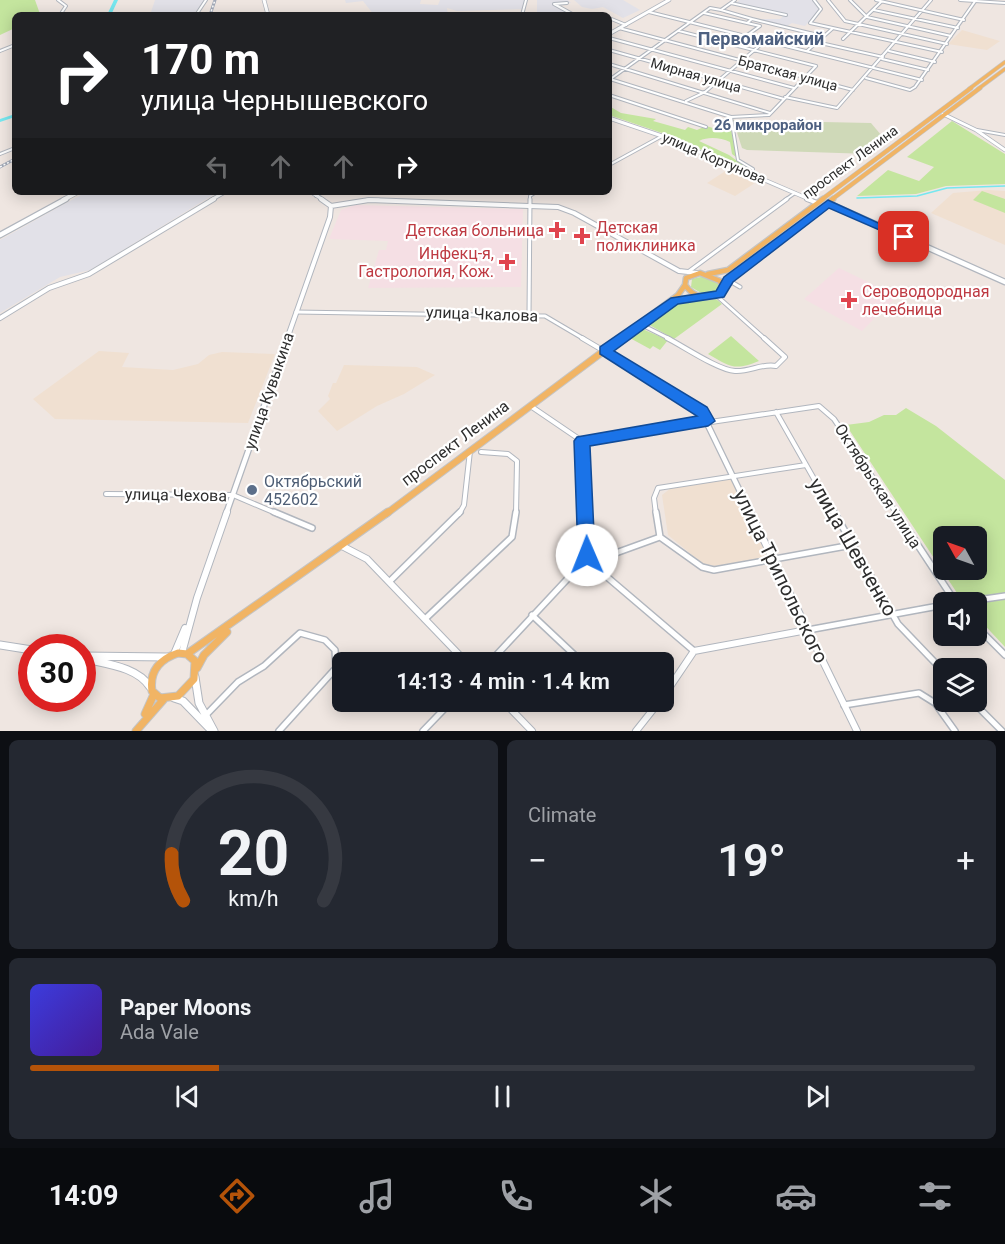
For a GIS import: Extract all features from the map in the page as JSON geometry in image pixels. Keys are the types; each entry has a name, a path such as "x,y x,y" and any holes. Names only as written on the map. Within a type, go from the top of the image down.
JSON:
{"main road":[{"path":"612,34 669,0"},
{"name":"проспект Ленина","path":"708,274 728,270 1005,62"},
{"name":"проспект Ленина","path":"723,288 728,280 1005,69"},
{"path":"0,235 73,195"},
{"path":"819,202 1005,282"},
{"path":"697,273 708,274 717,278 723,288 717,296 701,297 690,292 685,283 697,273"},
{"name":"проспект Ленина","path":"196,672 210,647 264,602 663,307 678,295 685,283"},
{"name":"проспект Ленина","path":"663,307 681,298 701,297"},
{"name":"проспект Ленина","path":"177,654 264,602"},
{"path":"0,645 18,648"},
{"path":"136,731 152,690 154,670 177,654"},
{"path":"96,657 177,654 195,661 199,703 213,731"},
{"path":"96,661 140,675 149,681 152,690 168,698 183,701 213,731"},
{"path":"136,731 168,698 187,689 196,672"}],"street":[{"path":"58,0 66,6 62,12"},
{"path":"721,10 735,0"},
{"path":"814,0 821,9 810,23 942,52"},
{"path":"828,0 845,21 947,44"},
{"path":"850,0 867,17 951,36"},
{"path":"876,0 964,20"},
{"path":"853,90 875,68 931,0"},
{"path":"960,0 1005,3"},
{"path":"866,78 910,90 922,80 975,1"},
{"path":"843,39 881,2"},
{"path":"567,3 554,4 569,12"},
{"path":"731,3 786,15"},
{"path":"612,77 713,8 822,36"},
{"path":"874,10 958,28"},
{"path":"649,12 922,80"},
{"path":"703,13 760,26 745,36"},
{"path":"612,19 626,25"},
{"path":"747,22 752,19"},
{"name":"Братская улица","path":"619,28 853,90"},
{"path":"807,51 814,42 833,28"},
{"path":"612,80 731,117 764,116 770,113 816,66 679,31"},
{"path":"776,33 928,70"},
{"path":"612,37 794,88"},
{"path":"685,102 705,92 765,41"},
{"name":"Мирная улица","path":"612,51 719,81 833,109 837,108 853,90"},
{"path":"889,51 935,62"},
{"path":"612,65 770,113"},
{"path":"612,96 706,127"},
{"path":"939,112 976,130 1005,150"},
{"path":"731,117 738,141 738,160 753,170 752,174"},
{"name":"улица Кортунова","path":"612,119 662,136 819,202"},
{"path":"976,130 1005,135"},
{"path":"612,163 662,136"},
{"path":"687,273 795,193"},
{"path":"0,318 49,288 89,274 220,195"},
{"path":"529,315 532,195"},
{"path":"316,196 331,206 369,200 558,207 574,213 672,267 687,273 697,273"},
{"name":"улица Кувыкина","path":"177,654 330,217 331,206"},
{"path":"672,267 685,283"},
{"path":"728,280 740,287"},
{"path":"640,324 731,371 743,372 766,364 776,366 785,357 717,296"},
{"name":"улица Чкалова","path":"296,312 549,317 701,411 708,421"},
{"name":"Октябрьская улица","path":"776,412 816,406 826,409 949,592"},
{"path":"532,407 582,441 776,412"},
{"name":"улица Шевченко","path":"776,412 892,615 907,635 933,661"},
{"name":"улица Трипольского","path":"708,421 857,731"},
{"path":"582,441 588,561 694,651"},
{"path":"390,581 457,518 464,505 471,450"},
{"path":"425,619 512,537 516,520 517,461 508,454 481,452"},
{"path":"806,465 658,488 654,498 660,537 702,567 714,570 852,544"},
{"name":"улица Чехова","path":"106,494 233,495 312,528"},
{"path":"499,652 532,615 588,561 660,537"},
{"path":"342,546 363,555 456,652"},
{"path":"987,599 1005,596"},
{"path":"674,681 694,651 933,607"},
{"path":"532,615 571,652"},
{"path":"205,716 238,682 264,666 297,635 304,633 325,640 335,650 336,668 279,731"},
{"path":"987,637 1005,655"},
{"path":"844,705 919,693 935,703 955,731"},
{"path":"423,731 442,712"},
{"path":"513,712 531,731"},
{"path":"636,731 651,712"},
{"path":"983,712 1002,731"}],"shaded area":[{"path":"155,0 205,0 195,12 151,12"},
{"path":"345,0 421,0 420,4 438,5 440,0 525,0 525,9 457,11 447,8 448,12 372,12 363,1 346,3"},
{"path":"537,0 568,0 571,3 552,4 568,12 537,12"},
{"path":"574,0 623,0 640,10 623,18 603,7 592,9 582,7"},
{"path":"740,0 814,0 821,9 805,26 792,23 787,26 759,19 780,19 784,15 735,3"},
{"path":"962,30 1000,41 987,50 948,44"},
{"path":"727,170 755,183 735,196 707,183"},
{"path":"1005,191 1005,245 931,213 953,193"},
{"path":"81,195 213,195 90,270 60,277 0,313 0,240"},
{"path":"355,205 523,209 521,287 368,288 379,250 386,250 388,241 329,239 341,210"},
{"name":"Сероводородная лечебница","path":"839,268 897,296 862,331 804,299"},
{"path":"99,351 129,353 122,367 173,370 198,364 209,355 222,352 275,354 248,423 55,419 33,399"},
{"path":"344,365 417,367 435,375 404,394 377,406 337,431 318,411 330,399 328,396 333,383 336,383"},
{"path":"731,478 768,558 715,566 703,564 668,535 662,495 671,488"}],"green space":[{"path":"0,0 35,0 39,12 12,12 12,29 0,35"},
{"path":"612,108 621,113 656,119 653,121 685,130 688,127 697,130 706,126 713,128 730,117 736,157 732,154 730,142 715,138 699,141 729,155 751,171 662,133 612,116"},
{"path":"733,120 871,123 887,142 870,154 747,150 742,148"},
{"path":"952,121 1005,154 1005,184 946,186 916,194 857,196 888,170 919,181 934,167 907,157"},
{"path":"982,191 1005,199 1005,213 973,200"},
{"path":"705,276 717,282 720,287 717,292 703,294 691,287 692,279"},
{"path":"696,298 716,299 722,304 674,339 646,323 676,301"},
{"path":"640,328 668,340 660,350 653,346 650,349 628,337"},
{"path":"731,336 759,361 738,367 708,354"},
{"path":"906,408 936,426 1005,480 1005,647 987,628 987,592 956,592 948,580 987,580 987,526 933,526 933,557 846,425 869,422 884,415 896,415"}],"waterway":[{"path":"110,12 116,0"},
{"path":"0,121 12,116"},
{"path":"857,198 917,196 947,188 1005,186"}],"railway":[{"path":"211,12 215,0"},
{"path":"0,167 12,161"}],"place":[{"name":"Детская больница","path":"557,230"},
{"name":"Детская поликлиника","path":"582,236"},
{"name":"Инфекц-я, Гастрология, Кож.","path":"507,262"},
{"name":"Сероводородная лечебница","path":"849,300"},
{"name":"Октябрьский 452602","path":"252,490"}],"district":[{"name":"Первомайский","path":"761,38"},
{"name":"26 микрорайон","path":"768,125"}],"route":[{"path":"587,555 582,441 708,421 701,411 604,351 675,300 687,297 710,298 720,295 725,283 743,267 828,203 904,237"}]}
